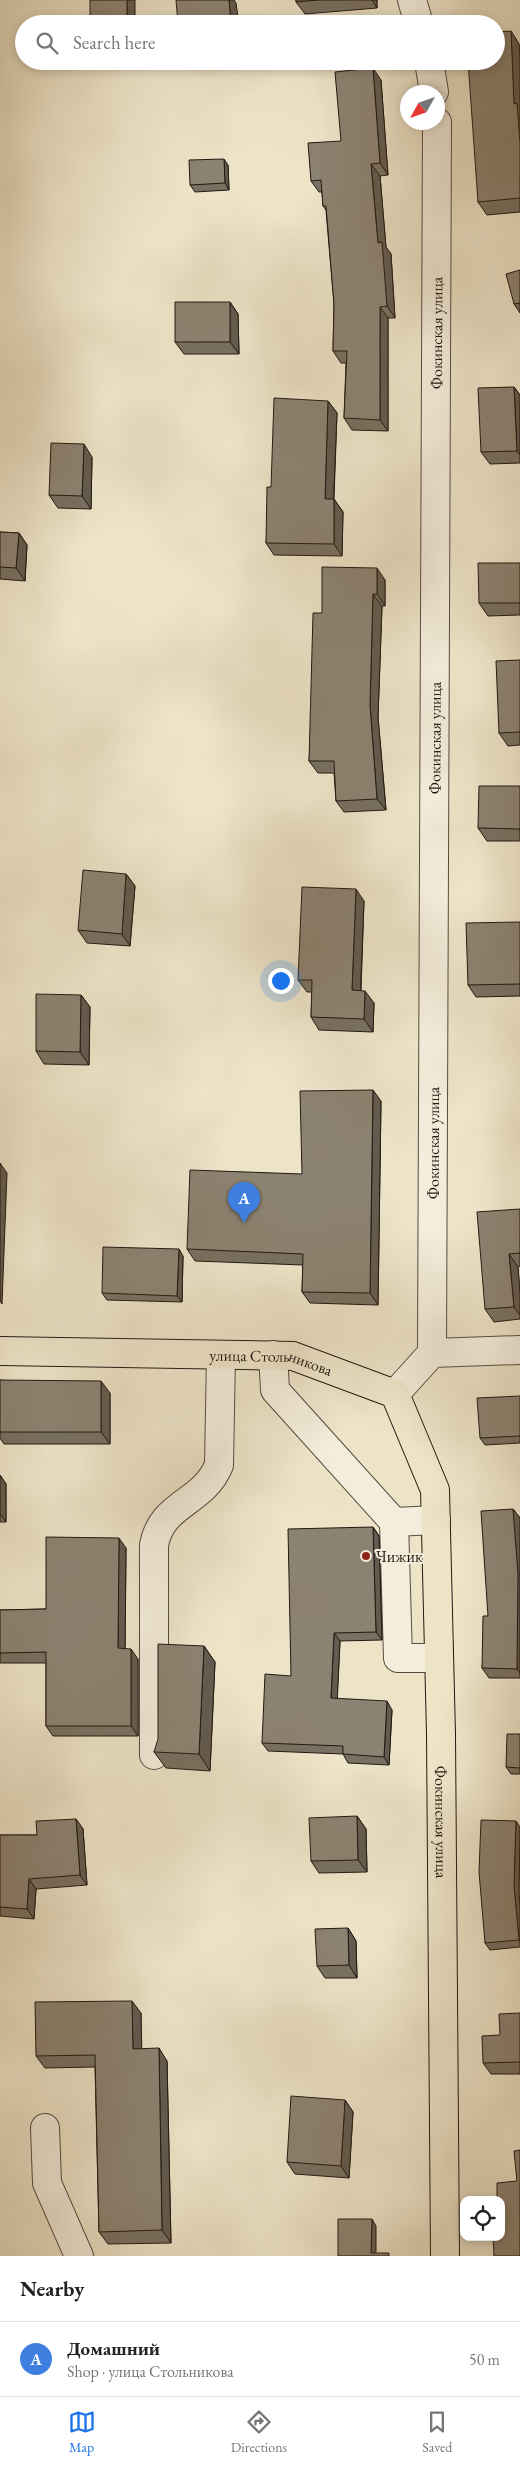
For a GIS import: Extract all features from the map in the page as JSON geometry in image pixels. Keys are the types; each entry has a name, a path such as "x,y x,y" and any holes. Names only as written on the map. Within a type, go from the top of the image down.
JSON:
{"main road":[{"name":"улица Стольникова","path":"0,1351 293,1356 395,1394"},
{"name":"Фокинская улица","path":"395,1394 435,1490 439,1658 445,2256"}],"street":[{"path":"412,0 416,15"},
{"path":"430,70 433,85"},
{"name":"Фокинская улица","path":"432,1353 437,130"},
{"path":"395,1394 432,1353 520,1350"},
{"path":"154,1755 154,1546 161,1523 205,1488 214,1478 219,1466 221,1355"},
{"path":"273,1355 275,1390 394,1522 398,1658 439,1658"},
{"path":"394,1522 436,1520"},
{"path":"45,2128 47,2183 79,2256"}],"building":[{"path":"90,0 127,0 127,15 90,15"},
{"path":"176,0 229,0 230,15 177,15"},
{"path":"296,0 318,0 296,2"},
{"path":"505,31 511,31 514,104 517,103 520,142 520,198 478,202 469,70 505,70"},
{"path":"373,70 380,163 371,164 378,243 382,242 387,306 380,307 380,420 344,418 347,351 333,351 334,304 326,206 323,206 321,180 311,181 308,143 341,141 335,72"},
{"path":"224,159 225,183 190,185 189,160"},
{"path":"520,270 520,303 514,304 506,274"},
{"path":"175,302 230,302 230,342 175,342"},
{"path":"514,387 517,451 481,452 478,388"},
{"path":"274,398 328,401 325,499 334,499 334,544 266,543 267,487 271,487"},
{"path":"51,443 84,444 82,496 49,495"},
{"path":"0,532 19,533 16,568 0,567"},
{"path":"478,563 520,563 520,603 479,603"},
{"path":"322,567 377,568 377,594 373,594 370,705 377,799 336,801 334,761 309,761 313,613 322,613"},
{"path":"520,660 520,732 499,733 496,661"},
{"path":"479,786 520,786 520,829 478,828"},
{"path":"83,870 126,874 122,934 78,930"},
{"path":"302,887 356,889 352,990 365,991 364,1019 311,1017 312,980 298,980"},
{"path":"520,922 520,984 468,985 466,923"},
{"path":"36,994 81,995 80,1052 36,1051"},
{"path":"373,1090 370,1293 302,1292 303,1254 187,1249 190,1170 302,1174 300,1091"},
{"path":"520,1209 520,1253 509,1254 514,1307 485,1309 477,1212"},
{"path":"103,1247 179,1249 177,1296 102,1293"},
{"path":"0,1380 101,1381 101,1432 0,1432"},
{"path":"520,1396 520,1436 480,1438 477,1398"},
{"path":"513,1509 518,1574 517,1669 482,1668 483,1616 488,1616 481,1511"},
{"path":"373,1527 376,1632 334,1633 331,1698 387,1701 384,1757 343,1754 343,1746 262,1743 265,1674 291,1676 288,1529"},
{"path":"46,1537 119,1538 118,1648 131,1649 131,1726 46,1726 46,1652 0,1653 0,1610 46,1609"},
{"path":"158,1644 204,1646 199,1754 154,1752 158,1739"},
{"path":"507,1734 520,1734 520,1768 506,1767"},
{"path":"357,1816 358,1860 311,1861 309,1818"},
{"path":"76,1819 80,1875 29,1879 27,1909 0,1907 0,1835 37,1835 36,1821"},
{"path":"481,1820 516,1821 514,1886 519,1940 485,1943 479,1872"},
{"path":"348,1928 349,1965 317,1966 315,1929"},
{"path":"132,2001 133,2049 159,2048 162,2230 99,2232 95,2055 36,2056 35,2002"},
{"path":"520,2013 520,2062 483,2063 482,2036 500,2035 499,2014"},
{"path":"291,2096 345,2100 341,2166 287,2162"},
{"path":"520,2150 520,2256 494,2256 493,2241 505,2241 505,2196 497,2196 497,2183 517,2181 514,2151"},
{"path":"338,2219 372,2219 371,2253 389,2253 389,2256 338,2256"}],"place":[{"name":"Домашний","path":"244,1223"},
{"name":"Чижик","path":"366,1556"}]}
